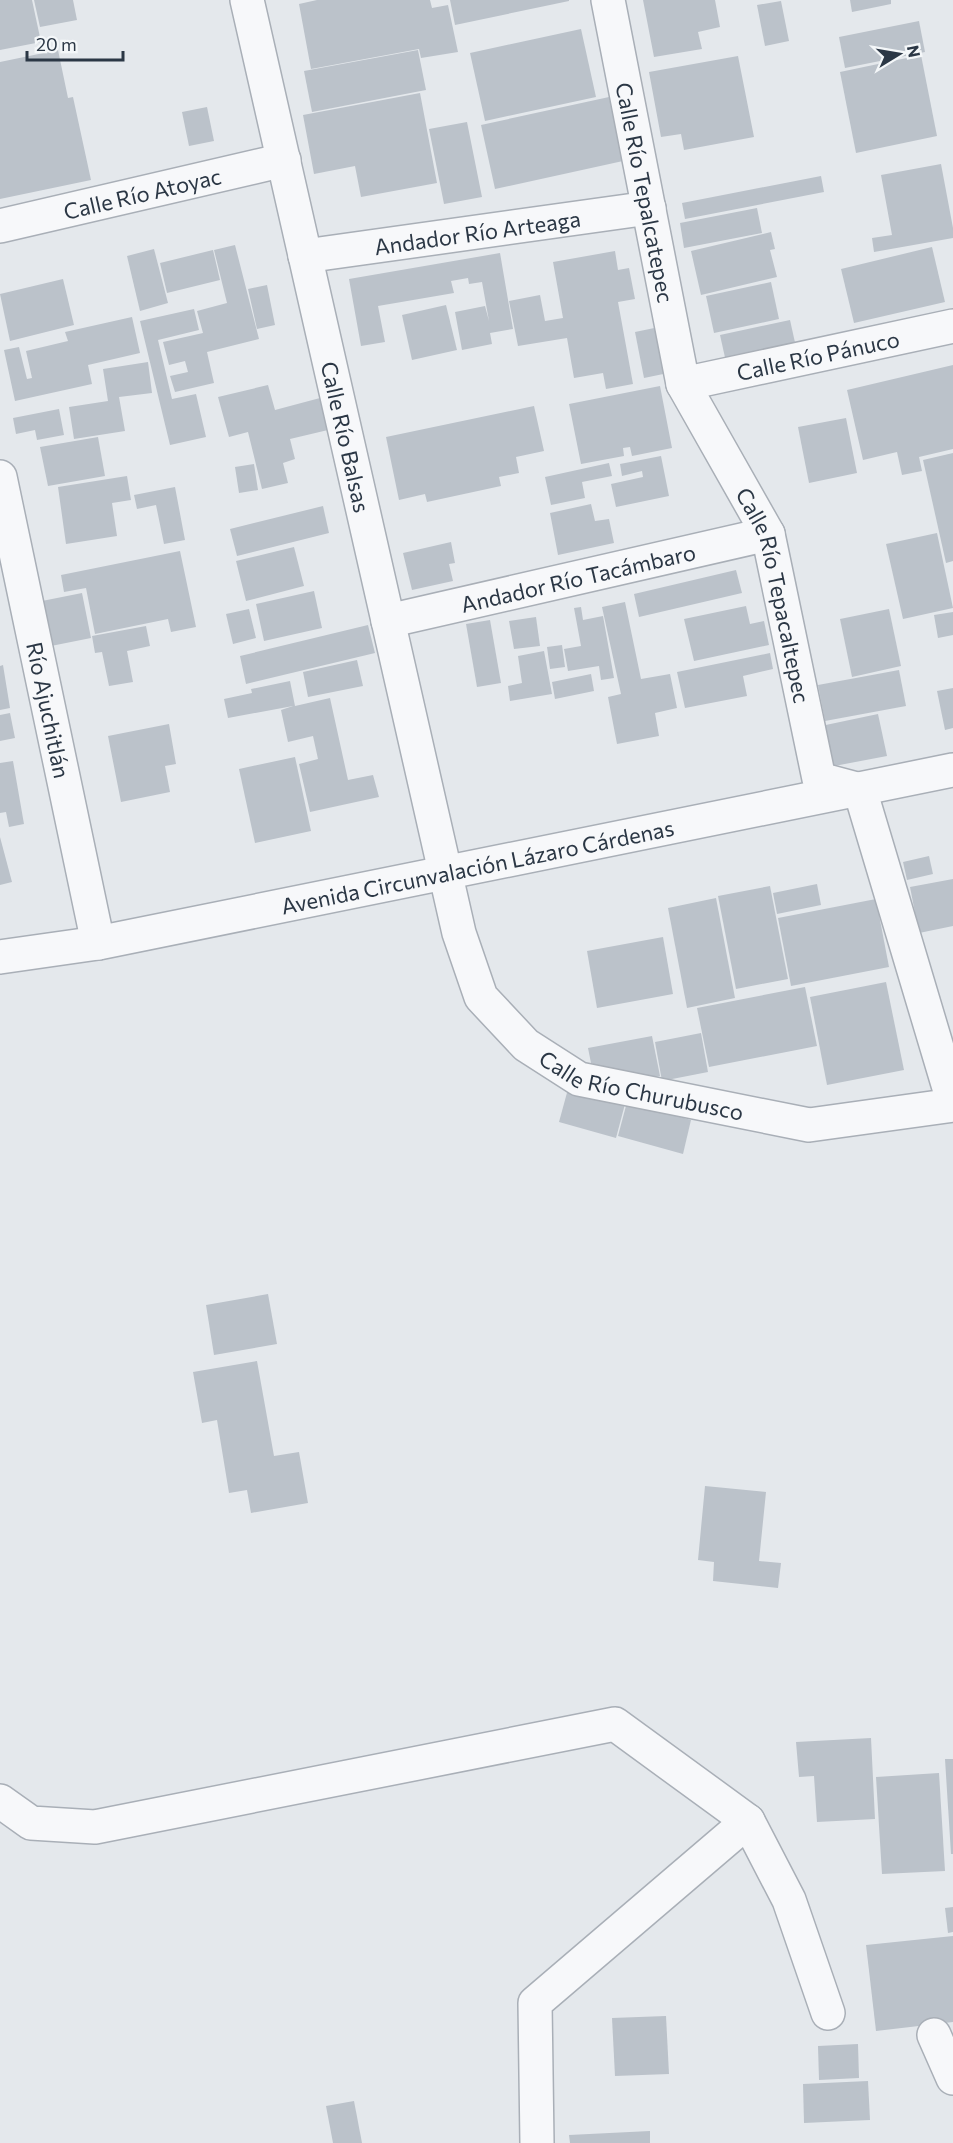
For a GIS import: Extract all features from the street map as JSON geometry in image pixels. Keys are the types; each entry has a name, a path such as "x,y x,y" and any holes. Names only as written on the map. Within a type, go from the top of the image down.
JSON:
{"street":[{"name":"Calle Río Balsas","path":"247,0 445,874"},
{"name":"Calle Río Tepalcatepec","path":"608,0 683,384"},
{"name":"Calle Río Atoyac","path":"0,226 284,160"},
{"name":"Andador Río Arteaga","path":"306,256 649,208"},
{"name":"Calle Río Pánuco","path":"683,384 953,326"},
{"name":"Calle Río Tepacaltepec","path":"683,384 768,534 819,779 860,790"},
{"name":"Río Ajuchitlán","path":"0,477 98,943"},
{"name":"Andador Río Tacámbaro","path":"388,621 768,534"},
{"name":"Avenida Circunvalación Lázaro Cárdenas","path":"0,957 98,943 953,770"},
{"path":"860,790 953,1103"},
{"name":"Calle Río Churubusco","path":"445,874 459,933 481,997 526,1045 579,1079 810,1125 953,1103"},
{"path":"0,1801 31,1823 95,1827 615,1724 748,1821 789,1900 828,2013"},
{"path":"537,2143 535,2003 748,1821"},
{"path":"934,2035 953,2078"}],"building":[{"path":"0,0 32,0 41,42 0,50"},
{"path":"34,0 73,0 77,20 40,27"},
{"path":"317,0 430,0 432,8 448,5 458,52 421,58 419,49 311,69 299,4"},
{"path":"450,0 569,0 569,1 455,25"},
{"path":"643,0 715,0 720,27 698,32 702,49 654,57"},
{"path":"850,0 891,0 891,4 852,12"},
{"path":"781,1 789,41 765,46 757,5"},
{"path":"919,21 925,52 845,68 839,37"},
{"path":"581,29 596,97 485,121 470,53"},
{"path":"58,50 68,98 73,97 91,180 0,199 0,62"},
{"path":"418,50 426,90 312,112 304,71"},
{"path":"921,55 937,136 856,153 840,72"},
{"path":"738,56 754,137 684,150 681,134 661,137 649,72"},
{"path":"420,93 437,183 361,197 355,166 314,174 303,115"},
{"path":"609,97 623,161 495,189 481,125"},
{"path":"207,107 214,141 189,146 182,112"},
{"path":"467,122 482,197 444,204 429,129"},
{"path":"941,164 953,238 874,252 872,238 892,235 881,175"},
{"path":"821,176 824,192 685,219 682,203"},
{"path":"757,208 762,233 684,248 680,223"},
{"path":"771,232 775,249 770,250 777,277 701,295 691,251"},
{"path":"235,245 259,339 207,352 214,383 175,392 170,376 188,372 185,361 169,365 163,342 203,333 197,311 227,303 214,250"},
{"path":"932,247 945,302 854,323 841,269"},
{"path":"154,249 168,303 140,311 127,256"},
{"path":"213,250 220,280 167,293 160,263"},
{"path":"615,251 618,270 629,268 635,299 618,302 633,384 606,389 603,373 574,378 567,338 518,346 509,301 540,295 545,321 563,318 553,262"},
{"path":"500,253 513,329 490,333 492,344 462,350 455,312 485,306 489,321 482,282 469,284 468,278 451,281 454,293 378,306 385,342 361,346 349,279"},
{"path":"63,279 74,325 10,341 0,294"},
{"path":"771,282 779,319 714,333 706,296"},
{"path":"267,285 275,325 257,329 248,289"},
{"path":"446,305 457,350 412,360 402,315"},
{"path":"194,309 199,330 158,340 172,399 196,394 206,437 170,445 140,321"},
{"path":"132,317 140,353 88,365 92,384 15,401 4,350 19,347 27,379 32,378 26,351 68,341 65,332"},
{"path":"790,320 798,356 728,371 720,335"},
{"path":"664,326 673,372 644,378 635,332"},
{"path":"148,362 152,393 119,397 125,431 74,439 69,407 108,401 103,369"},
{"path":"953,365 953,449 919,457 922,471 902,475 897,452 863,460 847,390"},
{"path":"268,385 275,410 320,398 328,430 290,439 295,459 283,463 288,483 262,489 248,432 229,437 218,397"},
{"path":"660,386 672,448 632,456 630,447 623,448 624,456 581,464 569,404"},
{"path":"534,406 544,451 516,457 519,473 499,477 501,486 427,502 425,494 399,500 386,437"},
{"path":"59,409 64,435 37,440 35,430 16,434 13,418"},
{"path":"846,418 857,473 809,483 798,427"},
{"path":"98,437 105,476 48,486 40,447"},
{"path":"953,453 953,561 946,563 923,460"},
{"path":"661,456 669,496 616,507 611,484 643,477 642,471 622,476 620,464"},
{"path":"609,463 612,476 582,482 585,498 551,505 545,477"},
{"path":"254,464 258,490 239,493 235,467"},
{"path":"127,476 131,500 112,503 117,536 66,544 58,487"},
{"path":"175,487 185,540 164,544 156,505 137,509 134,495"},
{"path":"591,504 595,521 609,519 614,543 558,555 550,513"},
{"path":"323,506 329,533 237,556 230,529"},
{"path":"937,533 953,608 903,619 886,544"},
{"path":"451,542 455,563 449,564 453,581 412,590 403,553"},
{"path":"294,547 304,586 246,601 236,561"},
{"path":"180,551 196,627 171,632 168,619 95,634 86,588 64,592 61,575"},
{"path":"736,570 742,593 639,617 634,594"},
{"path":"314,591 322,628 264,641 256,604"},
{"path":"82,593 91,638 46,647 37,602"},
{"path":"625,602 641,679 670,674 677,708 655,713 659,736 617,744 608,697 621,694 602,607"},
{"path":"746,606 750,624 764,621 769,645 694,661 684,619"},
{"path":"581,607 583,620 603,616 614,678 601,680 599,666 568,671 564,649 581,646 574,608"},
{"path":"249,609 256,638 233,644 226,614"},
{"path":"889,609 901,666 852,677 840,619"},
{"path":"953,612 953,635 938,638 934,615"},
{"path":"536,617 540,646 514,649 509,621"},
{"path":"490,620 501,683 477,687 466,624"},
{"path":"368,625 375,653 246,684 240,656"},
{"path":"146,626 150,646 127,651 133,682 109,686 102,652 95,653 92,636"},
{"path":"562,645 565,667 550,669 547,647"},
{"path":"544,651 552,694 510,701 508,686 522,683 518,656"},
{"path":"770,653 773,669 743,676 747,696 685,708 677,672"},
{"path":"357,660 363,686 308,697 303,672"},
{"path":"3,665 10,708 0,710 0,666"},
{"path":"899,670 906,706 825,721 818,685"},
{"path":"591,674 594,691 555,699 552,682"},
{"path":"290,681 295,706 330,698 348,780 373,775 379,797 310,812 299,764 318,759 313,736 288,742 281,710 293,706 228,718 224,699 252,693 251,689"},
{"path":"953,688 953,728 945,730 937,691"},
{"path":"10,713 15,738 0,741 0,715"},
{"path":"878,714 887,756 829,767 821,726"},
{"path":"169,724 176,764 165,766 170,792 121,802 108,736"},
{"path":"295,757 311,831 255,843 239,769"},
{"path":"13,761 24,824 9,827 6,812 0,813 0,763"},
{"path":"0,837 12,882 0,885"},
{"path":"929,856 933,874 907,880 903,862"},
{"path":"953,879 953,926 919,933 910,887"},
{"path":"817,884 821,905 777,914 773,893"},
{"path":"770,886 788,979 736,989 718,896"},
{"path":"716,898 735,998 687,1008 668,908"},
{"path":"876,899 889,967 791,986 778,918"},
{"path":"663,937 673,994 597,1008 587,951"},
{"path":"886,982 904,1070 827,1085 810,997"},
{"path":"805,987 817,1046 709,1067 697,1008"},
{"path":"701,1033 708,1072 662,1081 655,1042"},
{"path":"652,1036 660,1076 633,1081 591,1063 588,1048"},
{"path":"568,1089 625,1104 616,1138 559,1122"},
{"path":"627,1102 691,1120 683,1154 618,1136"},
{"path":"268,1294 277,1344 214,1355 206,1305"},
{"path":"257,1361 274,1456 299,1452 308,1503 251,1513 247,1490 229,1493 217,1420 202,1423 193,1372"},
{"path":"705,1486 766,1492 759,1561 781,1563 778,1588 713,1581 714,1562 698,1560"},
{"path":"871,1738 875,1819 817,1822 814,1776 799,1777 796,1742"},
{"path":"945,1759 953,1759 953,1854 951,1854"},
{"path":"939,1773 945,1871 882,1874 876,1777"},
{"path":"953,1907 953,1932 948,1933 945,1908"},
{"path":"953,1936 953,2022 876,2031 866,1945"},
{"path":"666,2016 669,2074 615,2076 612,2018"},
{"path":"858,2044 859,2078 819,2080 818,2046"},
{"path":"868,2081 870,2120 804,2123 803,2084"},
{"path":"354,2101 362,2143 333,2143 326,2106"},
{"path":"650,2131 650,2143 570,2143 569,2135"}]}
